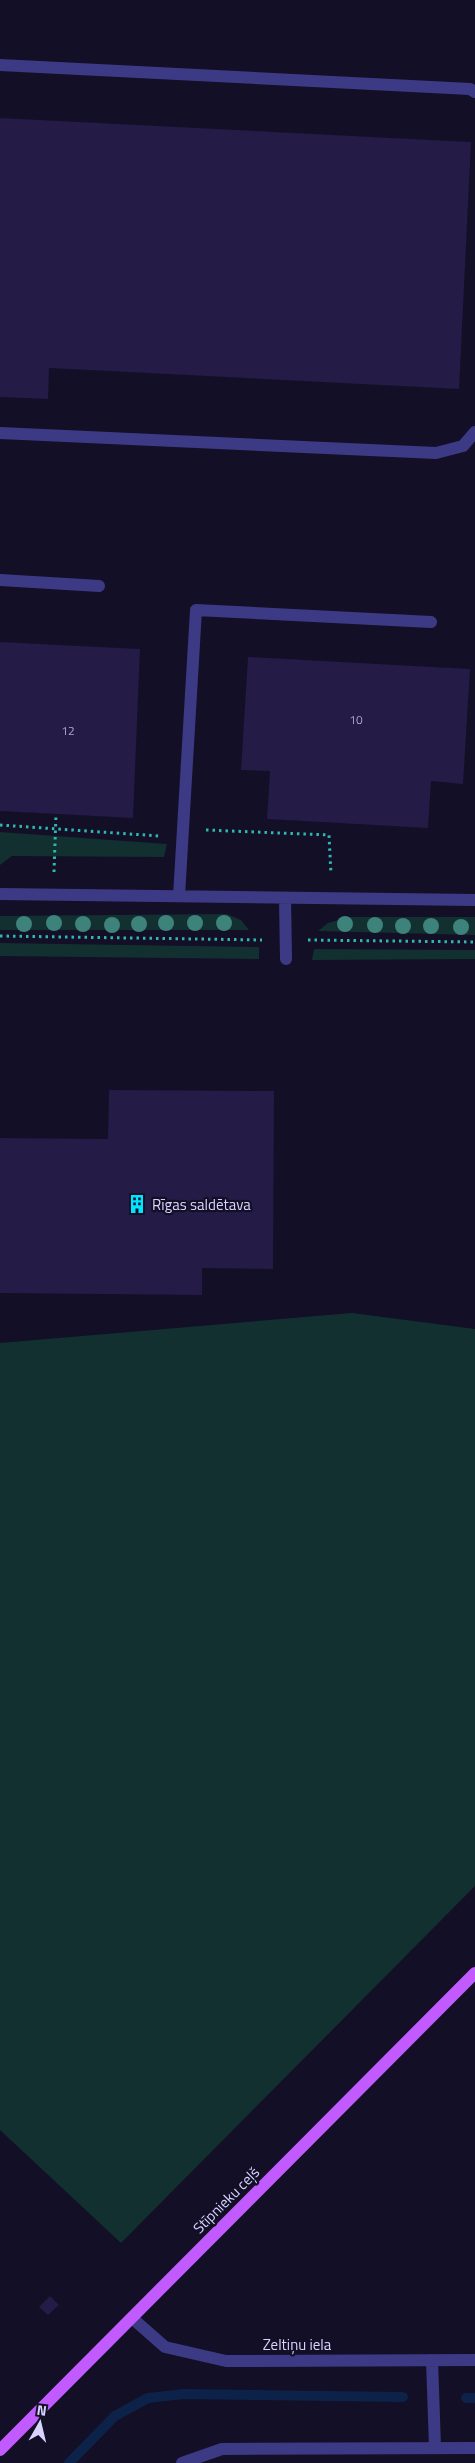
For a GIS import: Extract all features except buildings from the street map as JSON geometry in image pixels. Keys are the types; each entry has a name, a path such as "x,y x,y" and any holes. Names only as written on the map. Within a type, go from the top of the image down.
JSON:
{"main road":[{"name":"Stīpnieku ceļš","path":"0,2450 475,1973"}],"street":[{"path":"0,65 470,88 475,92"},
{"path":"0,433 436,453 463,446 475,432"},
{"path":"0,580 100,586"},
{"path":"179,896 196,610 431,622"},
{"path":"0,894 475,900"},
{"path":"285,898 286,959"},
{"name":"Zeltiņu iela","path":"132,2318 165,2347 226,2361 475,2360"},
{"path":"432,2360 435,2447"},
{"path":"182,2463 222,2449 475,2448"}],"path":[{"path":"54,895 56,814"},
{"path":"0,936 475,942"}],"green space":[{"path":"0,832 167,844 164,857 12,856 0,865"},
{"path":"227,914 241,920 249,930 0,930 0,916"},
{"path":"349,917 475,917 475,935 318,931 328,923"},
{"path":"0,943 259,947 259,959 0,956"},
{"path":"314,949 475,950 475,959 312,960"},
{"path":"352,1313 475,1329 475,1886 121,2243 0,2130 0,1343"}],"waterway":[{"path":"69,2463 115,2416 148,2398 184,2394 403,2397"},
{"path":"466,2398 475,2398"}],"place":[{"name":"Rīgas saldētava","path":"137,1204"}]}
